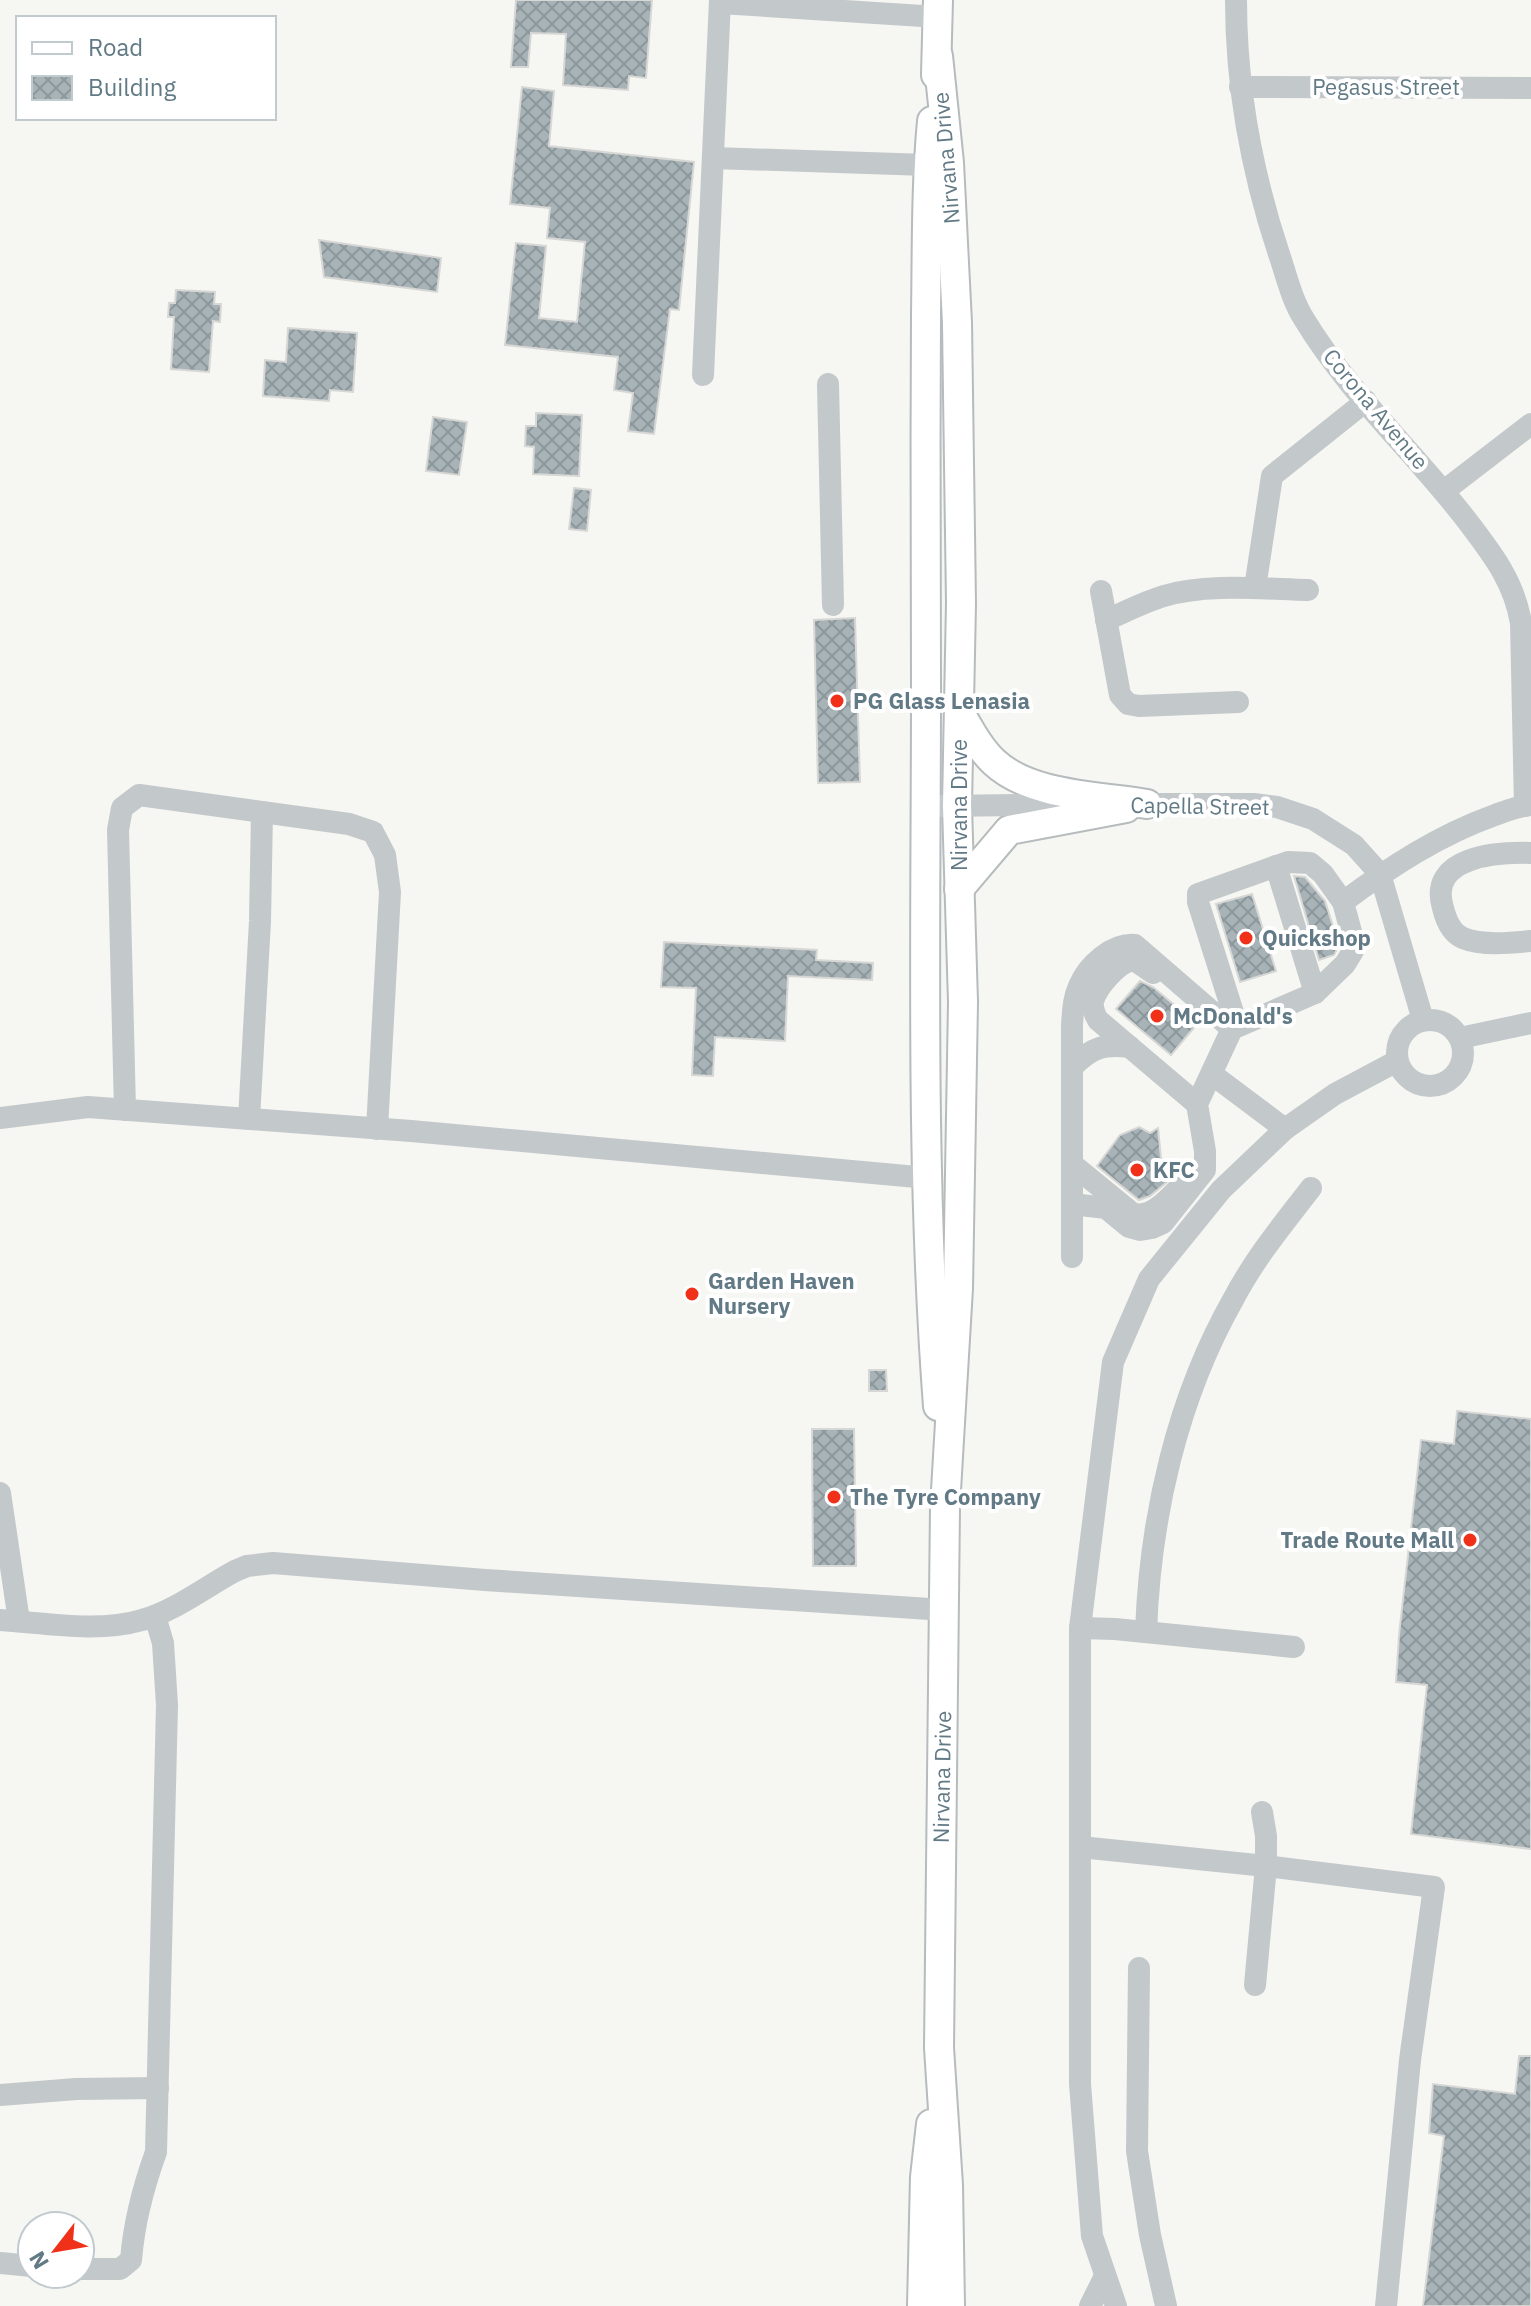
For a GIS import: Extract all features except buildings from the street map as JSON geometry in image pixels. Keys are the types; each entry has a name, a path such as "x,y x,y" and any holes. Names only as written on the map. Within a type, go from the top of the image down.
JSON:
{"main road":[{"name":"Nirvana Drive","path":"938,8 938,56 927,165 925,806 932,1338 945,1507"},
{"name":"Nirvana Drive","path":"938,56 949,163 957,323 961,603 957,806 963,1002 958,1288 945,1507 939,2048 948,2185 950,2306"},
{"path":"959,711 993,761 1020,780 1038,786 1147,804"},
{"path":"959,889 1009,830 1147,804"},
{"name":"Nirvana Drive","path":"922,2306 925,2177 939,2048"}],"street":[{"name":"Corona Avenue","path":"1236,0 1240,87 1258,179 1295,303 1303,319 1366,401 1444,491 1498,561 1518,603 1528,806"},
{"path":"703,375 720,1 938,8"},
{"name":"Pegasus Street","path":"1240,87 1531,88"},
{"path":"713,158 927,165"},
{"path":"828,384 833,605"},
{"path":"1255,588 1272,476 1366,401"},
{"path":"1444,491 1531,424"},
{"path":"1106,620 1166,595 1191,591 1255,588 1308,590"},
{"path":"1101,591 1120,695 1128,704 1238,702"},
{"path":"125,1110 118,830 122,808 139,795 349,824 373,832 385,855 390,892 377,1129"},
{"name":"Capella Street","path":"925,806 1254,804 1295,812 1334,831 1354,845 1380,874"},
{"path":"1343,902 1380,874 1454,831 1528,806"},
{"path":"249,1119 260,921 262,812"},
{"path":"1531,853 1498,852 1473,858 1456,868 1444,882 1441,902 1447,923 1460,937 1477,941 1531,941"},
{"path":"1072,1204 1106,1208 1129,1227 1140,1230 1152,1228 1172,1214 1205,1170 1197,1104 1232,1030 1197,897 1201,891 1288,862 1310,863 1323,874 1343,902 1353,951 1345,964 1315,993 1232,1030"},
{"path":"1276,866 1315,993"},
{"path":"1380,874 1423,1020"},
{"path":"1072,1257 1074,1001 1080,984 1099,960 1119,946 1135,945 1232,1030"},
{"path":"1197,1104 1098,1020 1093,1002 1116,970 1130,960 1146,966 1232,1030"},
{"path":"1423,1020 1444,1023 1460,1038 1463,1049 1459,1071 1441,1085 1430,1087 1409,1080 1397,1061 1399,1040 1413,1024 1423,1020"},
{"path":"1460,1038 1531,1023"},
{"path":"1073,1066 1097,1048 1109,1045 1130,1047"},
{"path":"1116,2306 1092,2236 1080,2084 1080,1628 1113,1362 1149,1279 1221,1190 1285,1129 1335,1094 1397,1061"},
{"path":"1213,1075 1285,1129"},
{"path":"0,1118 88,1107 377,1129 928,1178"},
{"path":"1072,1164 1132,1213 1140,1216 1168,1199 1205,1151"},
{"path":"1146,1632 1152,1555 1170,1463 1185,1410 1207,1352 1234,1297 1266,1247 1311,1188"},
{"path":"0,1493 10,1620 117,1625 155,1616 247,1566 273,1563 945,1610"},
{"path":"96,2269 120,2269 131,2260 133,2228 156,2152 167,1705 163,1643 155,1616"},
{"path":"1080,1628 1294,1647"},
{"path":"1255,1985 1266,1866 1262,1812"},
{"path":"1080,1847 1434,1887 1410,2060 1386,2306"},
{"path":"1139,1968 1137,2151 1150,2235 1166,2306"},
{"path":"0,2095 76,2089 158,2088"},
{"path":"1090,2306 1105,2276"}],"place":[{"name":"PG Glass Lenasia","path":"837,701"},
{"name":"Quickshop","path":"1246,938"},
{"name":"McDonald's","path":"1157,1016"},
{"name":"KFC","path":"1137,1170"},
{"name":"Garden Haven Nursery","path":"692,1294"},
{"name":"The Tyre Company","path":"834,1497"},
{"name":"Trade Route Mall","path":"1470,1540"}]}
